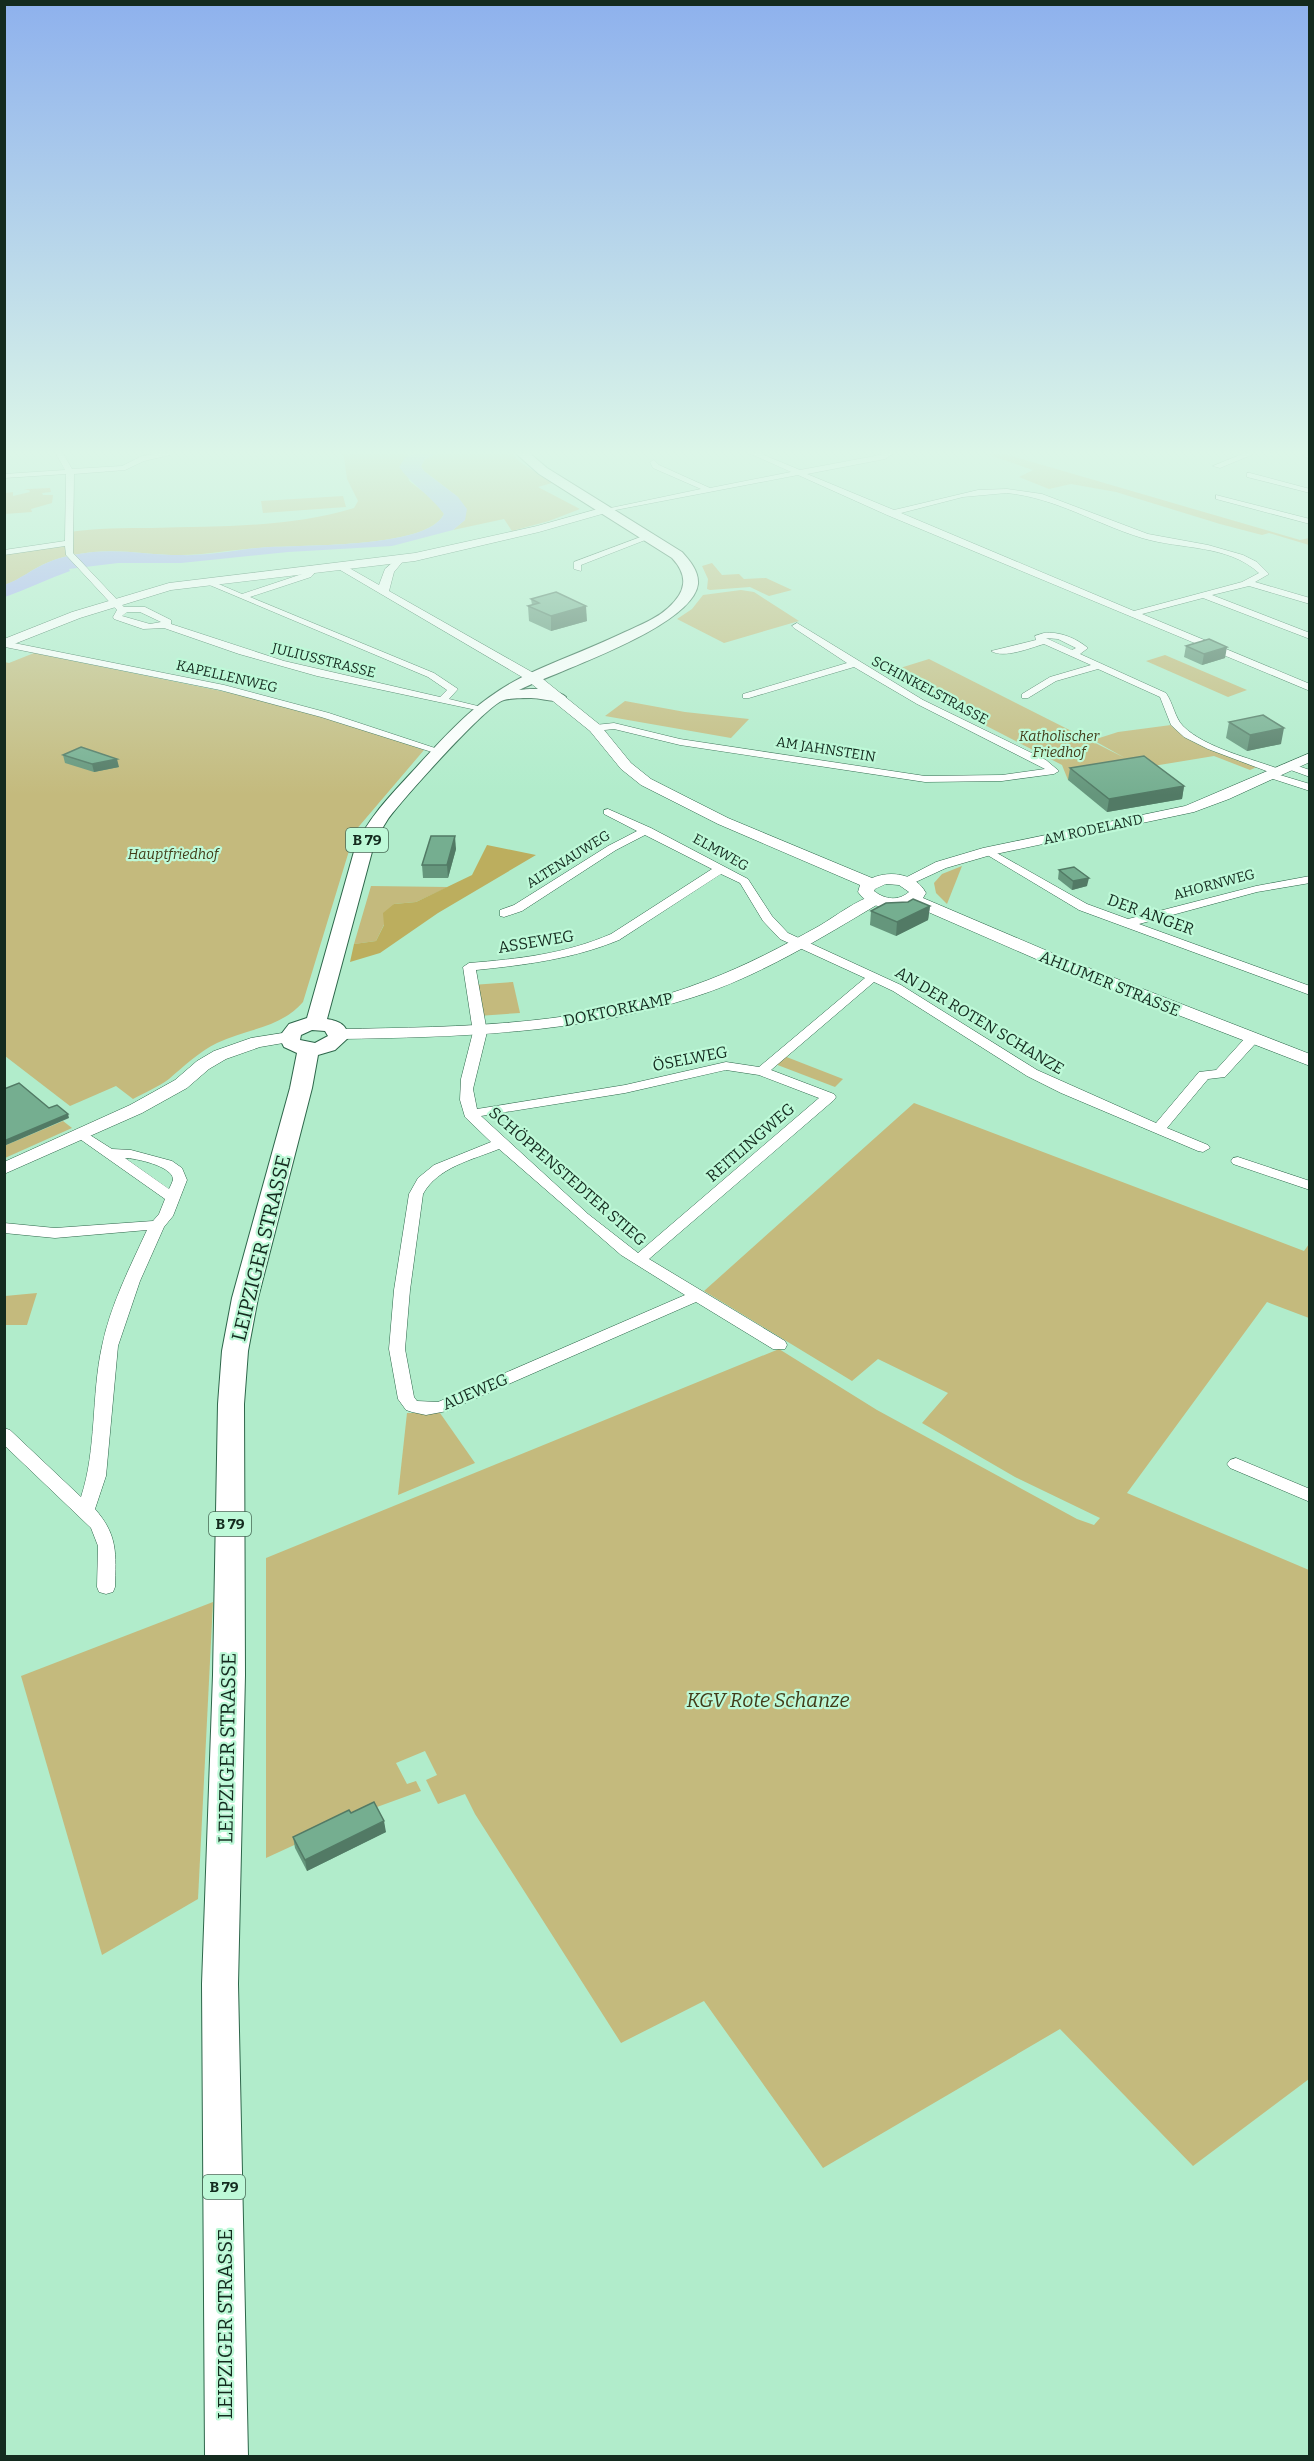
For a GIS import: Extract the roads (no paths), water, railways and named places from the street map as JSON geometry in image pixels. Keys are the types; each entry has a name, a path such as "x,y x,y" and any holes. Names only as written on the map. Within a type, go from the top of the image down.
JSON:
{"main road":[{"path":"5,644 76,615 119,607 169,587 204,581 358,565"},
{"name":"B 79","path":"316,1023 368,836 385,812 464,722 487,703 533,678 643,629 666,616 680,603 692,582 691,572 685,565"},
{"path":"533,678 595,728 626,766 653,787 723,821 870,883 884,879 907,881 917,890 912,899 898,903 875,900 866,892 870,883"},
{"path":"487,703 527,693 558,697"},
{"name":"AHLUMER STRASSE","path":"912,899 1019,946 1251,1040 1310,1061"},
{"path":"316,1023 332,1026 339,1034 329,1045 308,1049 294,1045 289,1037 296,1028 316,1023"},
{"name":"LEIPZIGER STRASSE","path":"226,2457 220,1984 229,1675 231,1404 235,1351 245,1298 301,1088 308,1049"}],"street":[{"path":"79,565 119,607 142,609 168,620 164,625 145,627 117,617 119,607"},
{"path":"383,592 389,572 395,565"},
{"path":"578,569 576,567 579,565"},
{"path":"1014,565 1310,688"},
{"path":"1131,614 1249,583 1265,574 1255,565"},
{"path":"340,567 533,678"},
{"path":"241,597 308,575 314,570"},
{"path":"204,581 431,675 450,686 452,691 443,700"},
{"path":"1249,583 1310,601"},
{"path":"1203,595 1307,634"},
{"name":"JULIUSSTRASSE","path":"164,625 300,670 443,700 487,703"},
{"name":"SCHINKELSTRASSE","path":"797,626 855,664 920,702 1042,762 1054,771"},
{"path":"996,651 1016,649 1044,641 1038,638 1055,635 1083,648 1072,654 1163,695 1170,705 1175,723 1183,732 1199,741 1279,771 1310,788"},
{"name":"KAPELLENWEG","path":"5,644 221,687 325,715 439,751"},
{"path":"746,696 855,664"},
{"path":"1025,696 1053,679 1099,666"},
{"name":"AM JAHNSTEIN","path":"595,728 614,726 680,741 925,779 1002,778 1054,771"},
{"name":"AM RODELAND","path":"907,881 941,865 988,851 1189,809 1224,796 1310,757"},
{"path":"1279,771 1310,774"},
{"name":"ELMWEG","path":"608,812 744,880 775,929 798,943"},
{"name":"ALTENAUWEG","path":"504,913 518,908 612,848 647,830"},
{"name":"DER ANGER","path":"988,851 1066,898 1310,991"},
{"name":"ASSEWEG","path":"480,1030 469,967 562,956 599,945 722,868"},
{"name":"AHORNWEG","path":"1128,923 1256,888 1306,882"},
{"name":"DOKTORKAMP","path":"339,1034 523,1027 591,1017 669,998 735,975 875,900"},
{"path":"762,1071 873,977 798,943"},
{"name":"AN DER ROTEN SCHANZE","path":"873,977 897,988 1032,1073 1085,1099 1203,1148"},
{"name":"SCHÖPPENSTEDTER STIEG","path":"480,1030 465,1086 465,1100 470,1114 479,1124 583,1217 638,1261 779,1345"},
{"path":"4,1169 136,1109 182,1084 203,1065 220,1055 257,1042 289,1037"},
{"path":"1159,1128 1204,1075 1220,1074 1251,1040"},
{"name":"ÖSELWEG","path":"470,1114 625,1089 726,1066 762,1071"},
{"name":"REITLINGWEG","path":"638,1261 829,1097 762,1071"},
{"path":"82,1134 173,1198"},
{"name":"AUEWEG","path":"501,1143 439,1168 423,1180 417,1194 402,1290 397,1349 406,1399 412,1406 426,1409 441,1407 696,1296"},
{"path":"86,1510 97,1476 110,1346 132,1281 157,1225 166,1216 180,1180 177,1172 167,1164 131,1154 108,1153"},
{"path":"1238,1161 1310,1186"},
{"path":"4,1228 55,1233 157,1225"},
{"path":"4,1434 59,1488 86,1510 99,1526 107,1546 106,1587"},
{"path":"1236,1464 1310,1496"}],"water":[{"path":"42,565 103,565 69,569 70,571 5,597 4,585"}],"park label":[{"name":"Katholischer Friedhof","path":"1059,744"},
{"name":"Hauptfriedhof","path":"173,854"},
{"name":"KGV Rote Schanze","path":"768,1700"}]}
